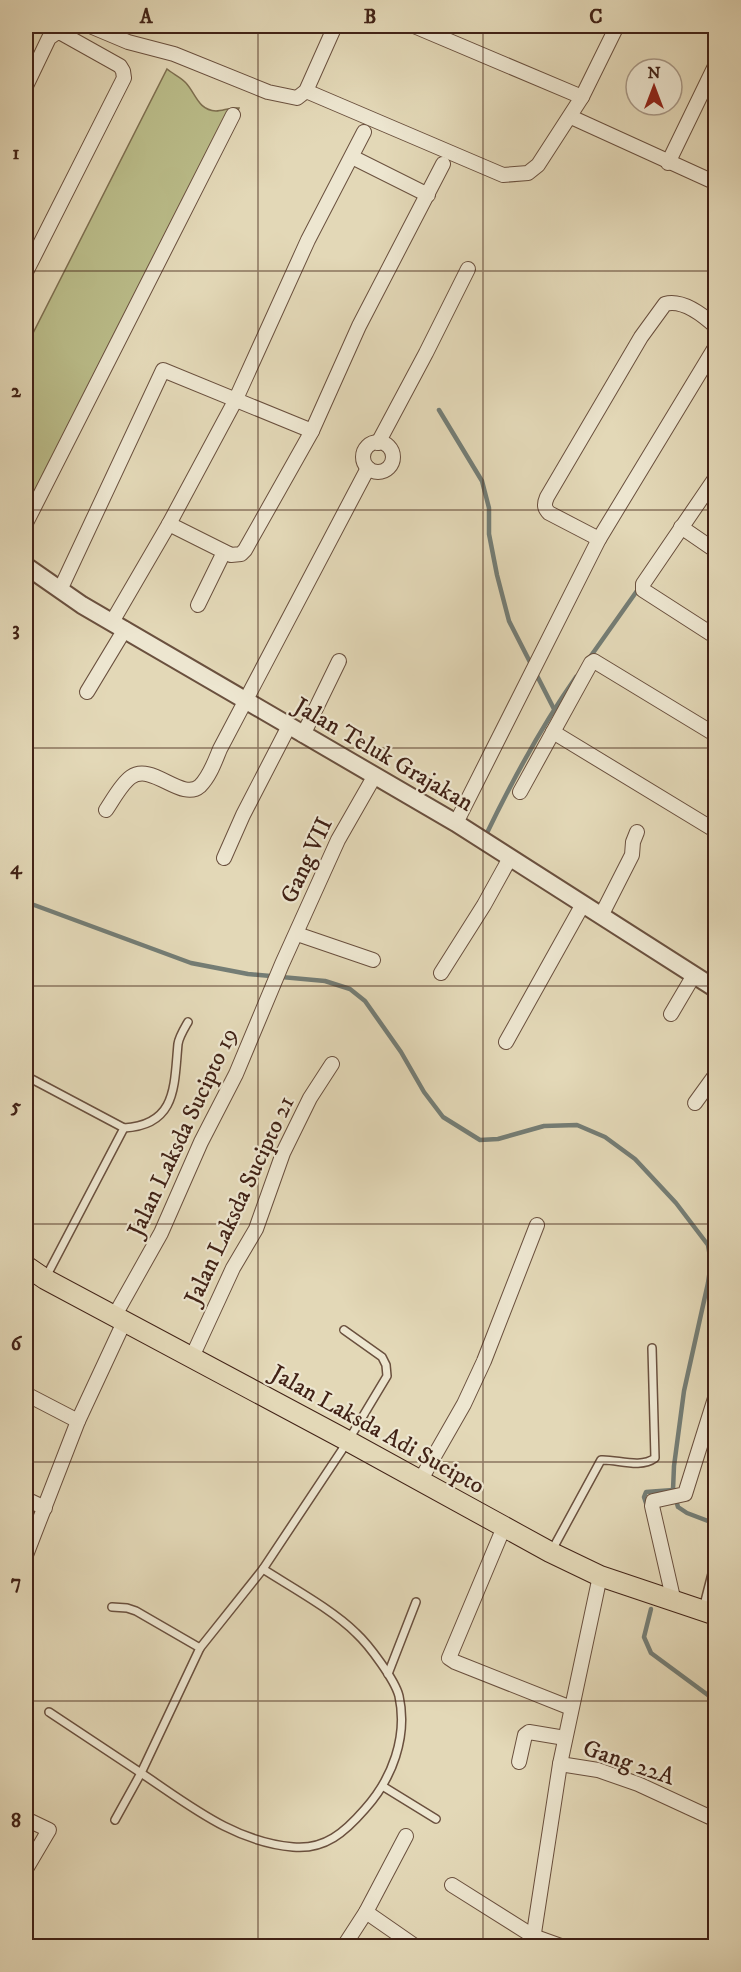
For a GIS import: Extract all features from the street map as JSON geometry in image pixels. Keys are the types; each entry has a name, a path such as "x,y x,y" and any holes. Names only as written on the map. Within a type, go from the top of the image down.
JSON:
{"main road":[{"name":"Jalan Laksda Adi Sucipto","path":"26,1266 45,1279 550,1552 600,1576 709,1614"}],"street":[{"path":"90,26 128,42 174,54 268,92 297,98 306,91 335,26"},
{"path":"414,26 582,97"},
{"path":"306,91 503,175 520,175 533,170 571,117 582,97 615,28 600,26"},
{"path":"26,86 49,38 56,33 61,33 120,66 124,74 124,78 31,249 26,272"},
{"path":"668,163 716,64"},
{"path":"26,523 233,115"},
{"path":"571,117 716,183"},
{"path":"87,692 169,524 235,401 308,240 364,132"},
{"path":"352,157 428,195"},
{"path":"169,524 231,555 245,550 312,431 359,326 443,164"},
{"path":"378,442 385,444 392,454 390,466 380,472 373,471 364,464 363,454 369,446 378,442 468,269"},
{"path":"599,539 549,513 544,504 546,497 641,337 665,304 678,303 687,307 716,327"},
{"path":"456,823 599,539 716,346"},
{"path":"60,590 163,370 312,431"},
{"path":"106,810 129,777 139,773 187,790 198,788 210,773 220,749 368,468"},
{"path":"716,477 642,588 716,638"},
{"path":"681,527 716,551"},
{"path":"198,605 224,552"},
{"name":"Jalan Teluk Grajakan","path":"26,566 82,605 456,823 602,914 716,989"},
{"path":"224,858 243,815 339,661"},
{"path":"520,792 594,661 716,735"},
{"path":"553,732 716,831"},
{"name":"Gang VII","path":"282,964 343,831 374,777"},
{"path":"602,914 632,855 637,832"},
{"path":"441,973 484,905 510,858"},
{"path":"506,1042 583,904"},
{"path":"297,933 374,960"},
{"name":"Jalan Laksda Sucipto 19","path":"26,1555 120,1318 201,1142 236,1074 282,964"},
{"path":"671,1014 694,975"},
{"name":"Jalan Laksda Sucipto 21","path":"192,1357 233,1268 256,1229 283,1153 310,1098 332,1064"},
{"path":"695,1103 716,1074"},
{"path":"420,1481 464,1404 476,1378 537,1225"},
{"path":"26,1394 78,1421"},
{"path":"674,1602 652,1506 653,1500 685,1494 716,1395"},
{"path":"26,1499 45,1508"},
{"path":"504,1527 449,1658 571,1708"},
{"path":"532,1941 560,1764 600,1576"},
{"path":"519,1762 525,1735 529,1732 565,1738"},
{"name":"Gang 22A","path":"560,1764 598,1770 638,1784 716,1820"},
{"path":"26,1820 49,1830 26,1869"},
{"path":"344,1947 366,1912 406,1836"},
{"path":"452,1885 532,1941 561,1947"},
{"path":"366,1912 415,1947"}],"lane":[{"path":"26,1076 124,1128 150,1124 170,1103 179,1052 178,1042 188,1022"},
{"path":"45,1279 124,1128"},
{"path":"115,1820 141,1773 200,1648 263,1569 385,1382 387,1373 382,1357 344,1330"},
{"path":"550,1552 598,1463 605,1460 639,1463 652,1460 656,1456 652,1348"},
{"path":"709,1614 716,1558"},
{"path":"49,1712 217,1824 258,1840 294,1847 309,1847 327,1842 346,1830 384,1787 394,1763 400,1736 399,1695 388,1674 350,1627 263,1569"},
{"path":"388,1674 416,1602"},
{"path":"112,1607 136,1611 200,1648"},
{"path":"384,1787 436,1819"}],"green space":[{"path":"167,69 184,81 205,108 216,111 239,108 26,516 26,347"}],"waterway":[{"path":"439,410 482,481 489,508 489,534 509,621 554,709"},
{"path":"588,660 639,588"},
{"path":"485,837 527,755 576,677"},
{"path":"26,902 191,963 248,974 325,981 350,989 365,1001 401,1052 424,1092 443,1117 480,1140 498,1139 544,1126 577,1125 605,1137 635,1159 676,1203 708,1245 711,1263 684,1391 673,1490 678,1507 687,1513 716,1524"},
{"path":"647,1506 644,1497 646,1492 673,1490"},
{"path":"651,1609 644,1637 651,1653 716,1701"}]}
